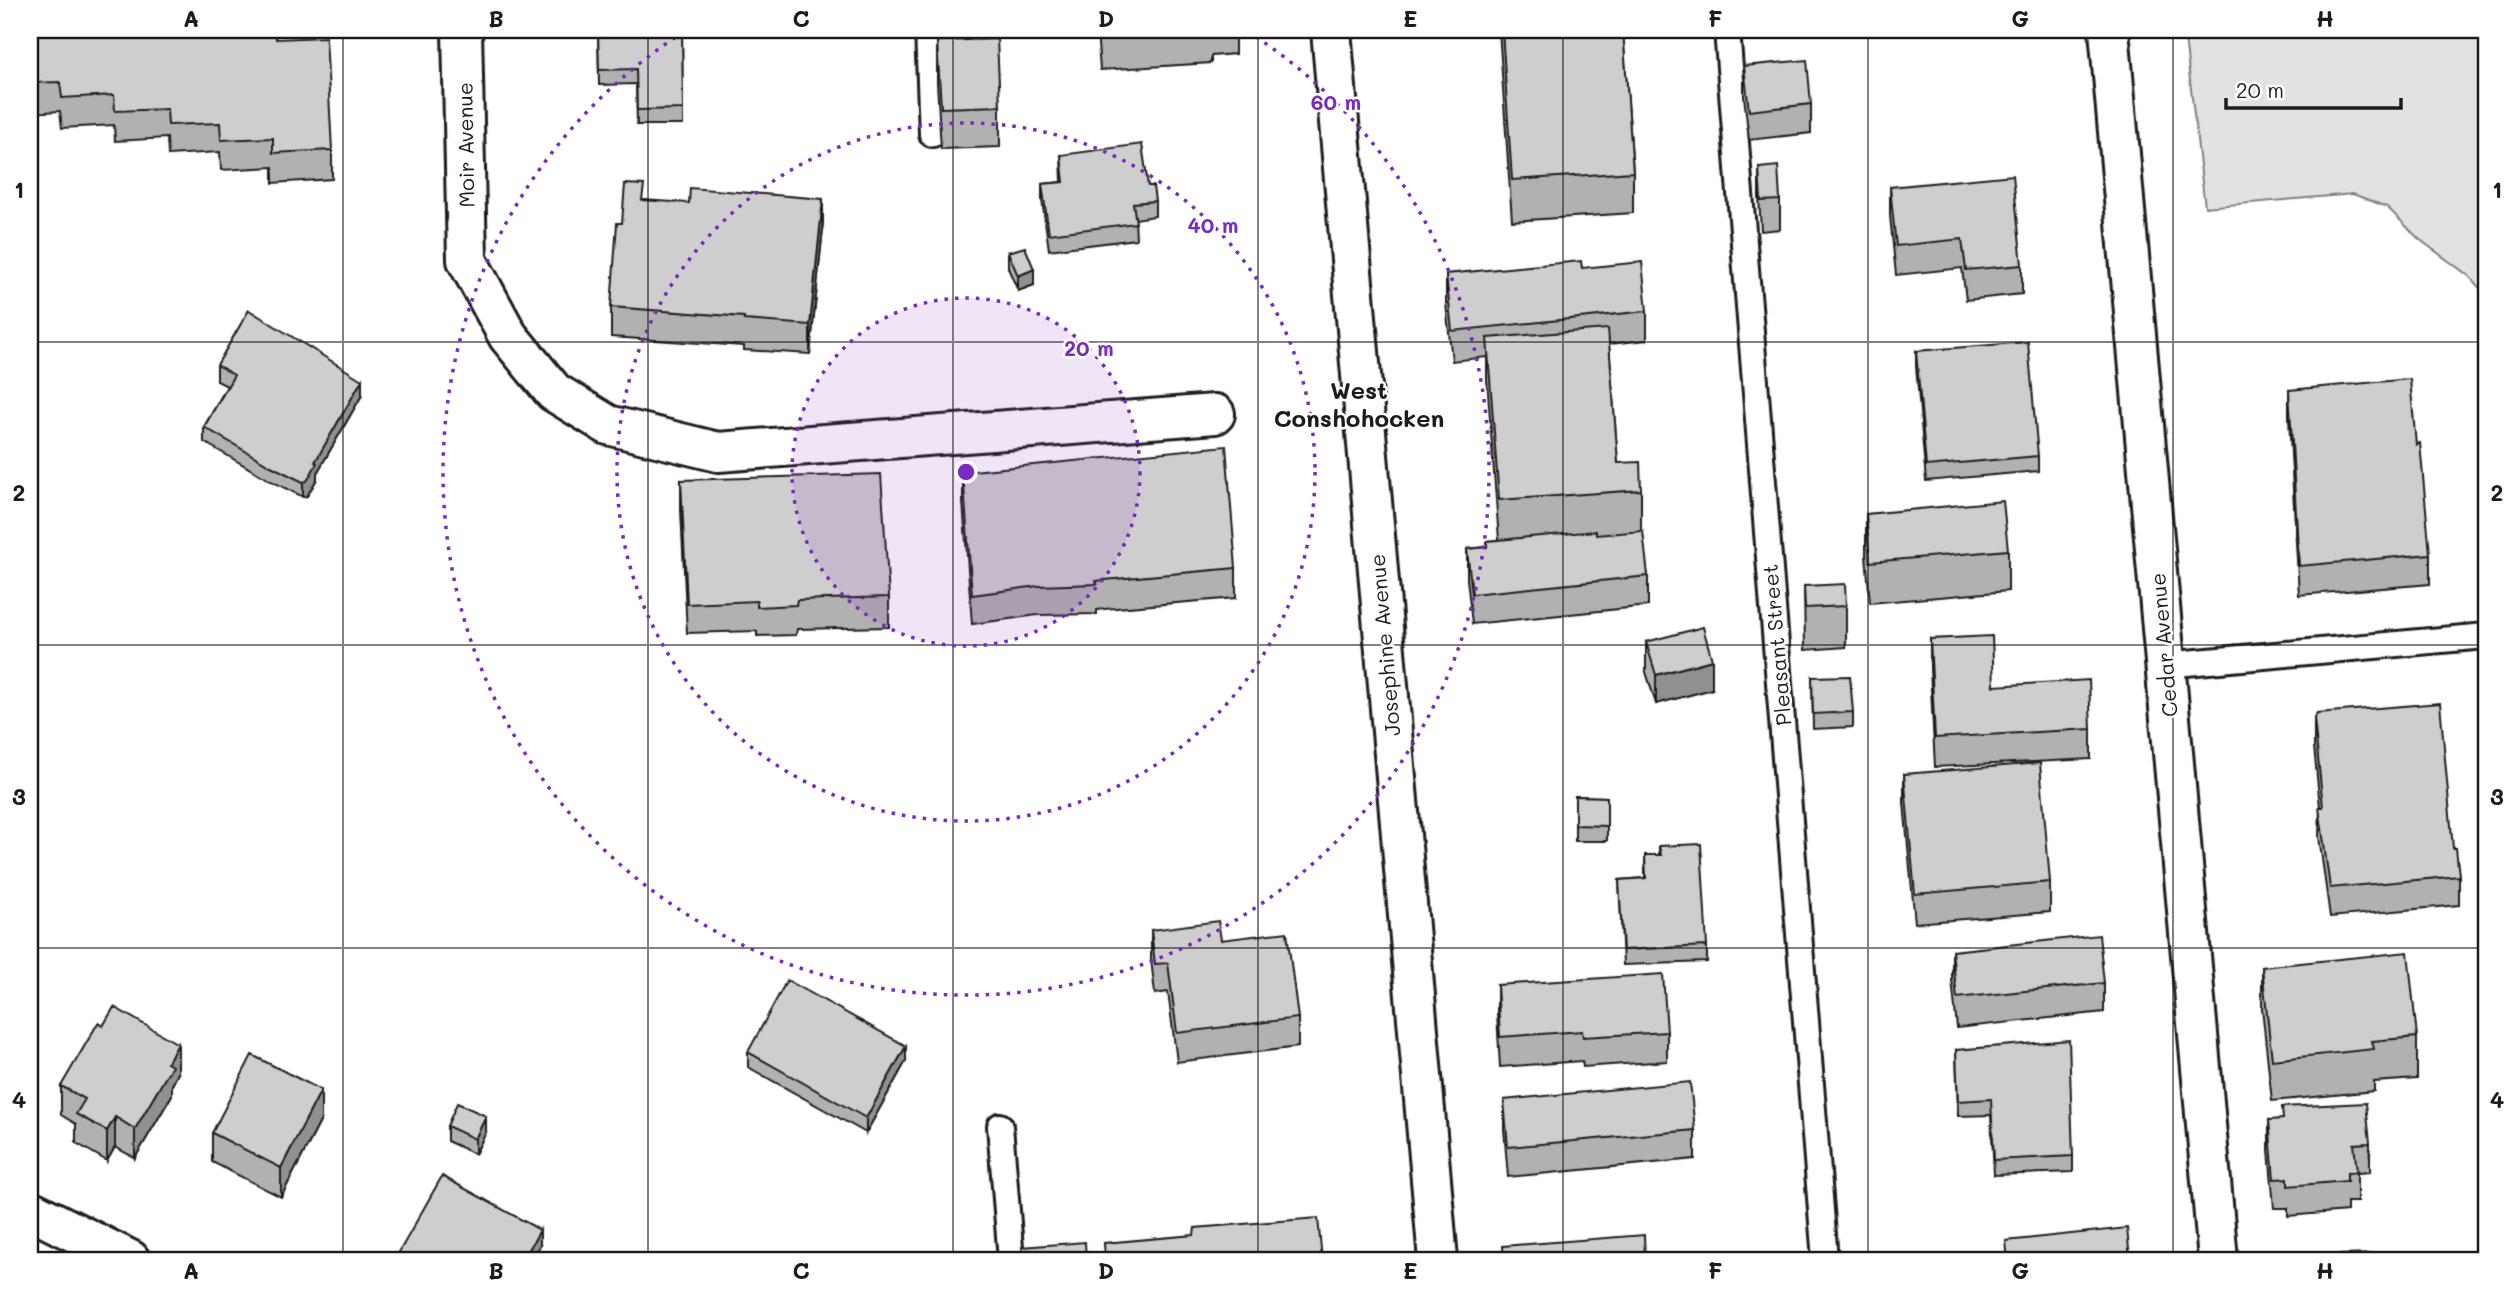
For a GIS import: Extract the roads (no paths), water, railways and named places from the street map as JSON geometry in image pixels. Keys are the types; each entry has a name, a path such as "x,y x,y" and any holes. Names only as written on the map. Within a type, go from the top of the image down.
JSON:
{"street":[{"name":"Moir Avenue","path":"462,30 467,260 508,336 554,392 608,425 718,452 1215,414"},
{"name":"Josephine Avenue","path":"1331,30 1438,1260"},
{"name":"Cedar Avenue","path":"2109,30 2218,1260"},
{"path":"30,1210 130,1260"}],"lane":[{"path":"928,30 932,134"},
{"name":"Pleasant Street","path":"1727,30 1825,1260"},
{"path":"2164,665 2486,636"},
{"path":"1000,1126 1012,1260"}],"district":[{"name":"West Conshohocken","path":"1359,403"}]}
